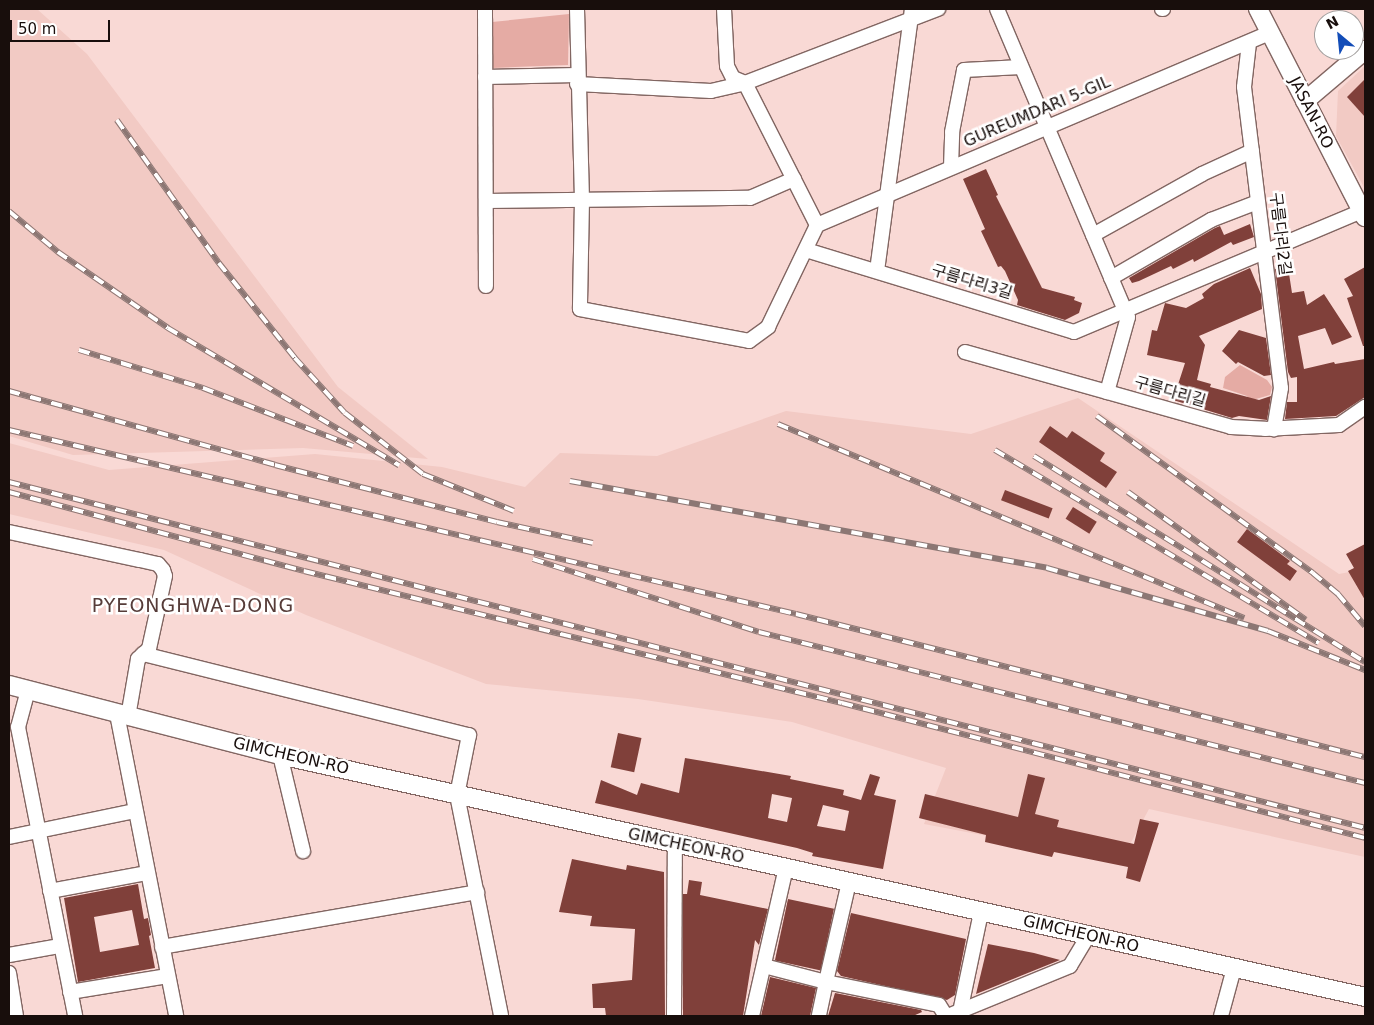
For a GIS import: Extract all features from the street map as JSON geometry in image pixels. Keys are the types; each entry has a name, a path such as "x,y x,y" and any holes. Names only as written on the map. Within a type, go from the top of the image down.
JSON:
{"street":[{"path":"485,9 486,286"},
{"path":"577,9 577,79 582,200 580,309 749,341 768,327 817,225 745,83 733,78 727,66 724,9"},
{"path":"485,77 577,79 711,91 745,83 911,15 938,9"},
{"path":"997,9 1125,311 1128,324 1107,392"},
{"name":"JASAN-RO","path":"1258,9 1364,214"},
{"path":"877,271 885,195 911,15"},
{"name":"GUREUMDARI 5-GIL","path":"817,225 1270,33"},
{"name":"구름다리2길","path":"1250,43 1244,87 1281,388 1274,429"},
{"path":"1305,100 1365,50"},
{"path":"951,167 952,132 964,70 1022,67"},
{"path":"1093,235 1202,174 1252,151"},
{"path":"486,201 750,198 794,179"},
{"path":"1111,278 1211,220 1258,202"},
{"path":"1264,252 1364,214"},
{"name":"구름다리3길","path":"806,250 1068,331 1084,330 1264,252"},
{"name":"구름다리길","path":"965,352 1231,427 1274,429 1339,425 1365,407"},
{"path":"9,532 158,564 165,576 149,649 138,659 122,715 135,811 176,1016"},
{"path":"143,654 469,735 457,794 501,1016"},
{"name":"GIMCHEON-RO","path":"9,685 280,755 1365,997"},
{"path":"28,690 15,742 39,831 75,1016"},
{"path":"280,755 303,851"},
{"path":"9,837 135,811"},
{"path":"674,1016 675,843"},
{"path":"752,1016 786,868"},
{"path":"50,891 147,873"},
{"path":"820,1016 849,882"},
{"path":"162,947 477,892"},
{"path":"960,1014 981,912"},
{"path":"764,966 826,982 939,1004 960,1014 1070,966 1088,936"},
{"path":"9,955 60,946"},
{"path":"1221,1016 1234,968"},
{"path":"9,972 16,1016"},
{"path":"70,992 168,976"}],"shaded area":[{"path":"9,9 37,9 87,54 338,387 428,459 303,448 73,455 9,436"},
{"path":"569,14 568,65 492,68 492,22"},
{"path":"1365,66 1365,189 1336,136 1338,91"},
{"path":"1240,365 1267,380 1272,387 1270,395 1249,401 1247,396 1223,388 1225,377"},
{"path":"1078,398 1339,574 1365,569 1365,857 1149,809 1121,861 924,824 946,768 792,722 638,699 486,684 306,615 164,550 9,514 9,443 109,470 315,454 442,467 525,487 560,453 657,456 786,411 971,434"}],"building":[{"path":"1365,79 1365,117 1347,97"},
{"path":"986,169 998,195 996,196 1042,288 1075,297 1074,300 1082,303 1079,313 1065,320 1017,305 1018,300 1005,271 1001,266 998,267 981,231 985,229 963,179"},
{"path":"1250,224 1254,237 1233,245 1231,242 1194,262 1193,259 1173,269 1171,266 1139,281 1132,283 1129,278 1215,228 1220,226 1224,235"},
{"path":"1288,267 1292,293 1304,291 1307,305 1324,294 1352,337 1332,345 1325,328 1298,336 1304,369 1334,362 1335,364 1365,359 1365,397 1336,416 1285,419 1287,402 1297,402 1297,377 1291,378 1288,372 1275,269"},
{"path":"1365,267 1365,346 1363,346 1347,298 1353,296 1344,279"},
{"path":"1250,268 1261,294 1262,309 1199,336 1205,345 1197,380 1211,384 1210,387 1259,400 1271,396 1267,420 1239,416 1232,418 1173,400 1185,363 1147,355 1152,330 1157,331 1165,303 1186,308 1204,298 1202,294 1214,284"},
{"path":"1239,330 1266,338 1271,375 1264,376 1238,362 1236,364 1222,351"},
{"path":"1050,426 1067,438 1072,431 1105,453 1100,461 1117,472 1106,488 1039,442"},
{"path":"1005,490 1053,508 1049,519 1001,500"},
{"path":"1073,507 1097,522 1089,534 1066,519"},
{"path":"1247,529 1290,561 1287,564 1297,571 1290,581 1237,542"},
{"path":"1365,544 1365,600 1348,571 1354,568 1346,554"},
{"path":"618,733 641,738 634,772 611,767"},
{"path":"685,758 791,776 790,779 844,790 843,795 861,800 870,774 880,777 874,795 896,800 883,869 812,856 813,853 797,848 595,803 601,780 637,795 641,783 679,793","holes":["772,794 792,798 787,822 768,818","823,805 849,811 845,831 817,826"]},
{"path":"1028,774 1045,778 1035,814 1059,820 1057,827 1134,844 1140,819 1159,823 1140,882 1126,878 1128,867 1054,852 1052,857 985,842 986,835 919,818 925,794 1018,817"},
{"path":"572,859 626,870 627,865 664,872 665,1016 606,1016 605,1008 593,1008 592,984 632,980 635,929 590,926 592,916 559,912"},
{"path":"689,880 702,882 700,895 768,909 759,945 755,940 743,1016 683,1016 683,894 687,894"},
{"path":"138,884 144,919 148,918 151,935 149,936 155,968 78,982 64,898","holes":["132,910 139,945 100,952 94,917"]},
{"path":"788,899 834,909 821,970 775,961"},
{"path":"851,913 966,939 955,995 947,1000 841,976 837,971"},
{"path":"988,944 1034,953 1060,960 976,994"},
{"path":"770,977 816,988 810,1016 761,1016"},
{"path":"835,993 921,1010 922,1012 913,1016 828,1016"}],"railway":[{"path":"117,120 219,263 295,358 345,413 423,474 514,511"},
{"path":"9,211 58,252 168,328 399,465"},
{"path":"79,350 203,388 353,446"},
{"path":"9,391 275,465 497,522 593,543"},
{"path":"1097,416 1313,573 1338,594 1365,626"},
{"path":"778,424 1244,618"},
{"path":"9,430 796,614 1365,757"},
{"path":"995,450 1319,643"},
{"path":"1034,456 1365,662"},
{"path":"570,481 1047,568 1268,631 1365,670"},
{"path":"9,482 1365,828"},
{"path":"9,492 304,571 842,703 1365,838"},
{"path":"1128,492 1306,620"},
{"path":"533,559 759,632 1365,783"}],"district":[{"name":"PYEONGHWA-DONG","path":"193,606"}]}
